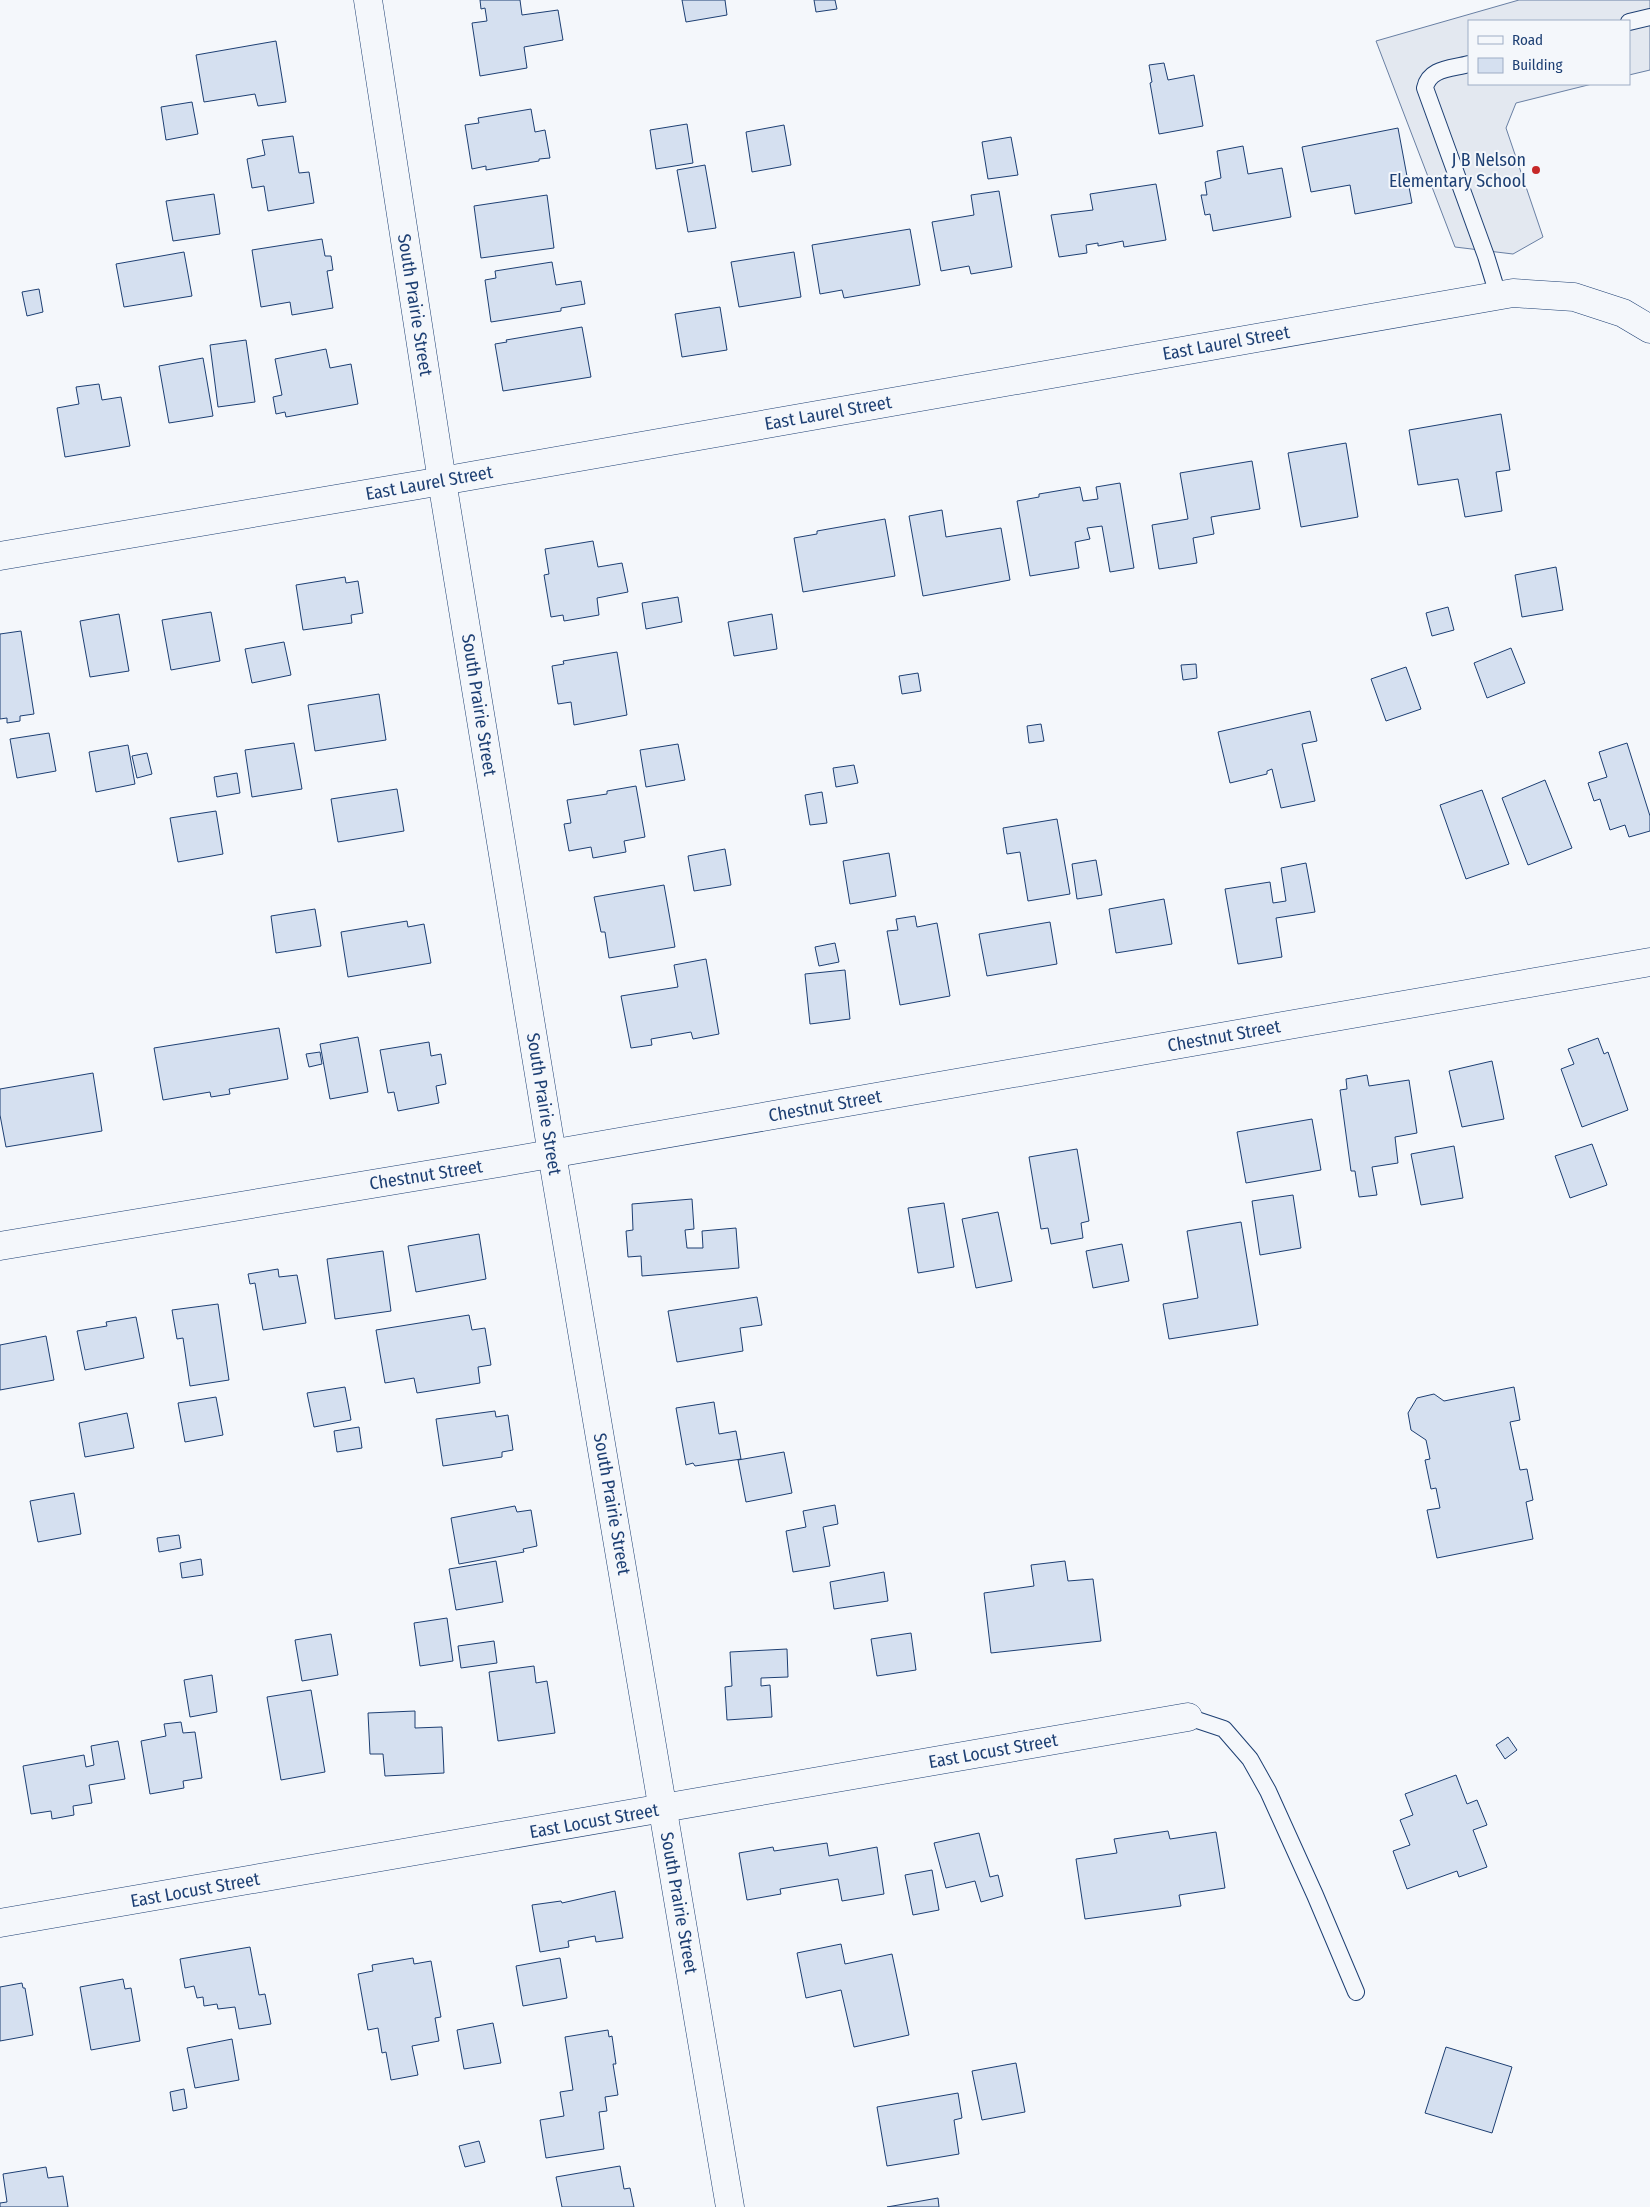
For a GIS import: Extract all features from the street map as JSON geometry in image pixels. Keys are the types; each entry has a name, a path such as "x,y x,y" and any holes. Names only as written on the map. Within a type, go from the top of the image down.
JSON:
{"street":[{"name":"South Prairie Street","path":"368,0 442,481 552,1154 730,2207"},
{"name":"East Laurel Street","path":"0,556 442,481 1498,295 1513,293 1574,297 1623,313 1650,329"},
{"name":"Chestnut Street","path":"0,1246 552,1154 1650,962"},
{"name":"East Locust Street","path":"0,1923 1188,1717"}],"lane":[{"path":"1630,22 1650,16"},
{"path":"1468,64 1431,74 1425,88 1486,256 1498,295"},
{"path":"1188,1717 1224,1729 1250,1759 1268,1791 1356,1992"}],"shaded area":[{"path":"1519,0 1650,0 1650,70 1630,75 1630,20 1468,20 1468,85 1588,85 1516,103 1506,128 1543,237 1513,254 1455,247 1376,41"}],"building":[{"path":"480,0 520,0 522,15 558,10 563,40 524,47 527,68 480,76 472,23 487,21 485,8 481,9"},
{"path":"682,0 725,0 727,15 686,22"},
{"path":"814,0 835,0 837,9 816,12"},
{"path":"276,41 286,102 258,106 255,94 204,102 196,55"},
{"path":"1164,63 1168,80 1194,75 1203,126 1159,134 1150,83 1152,82 1149,65"},
{"path":"192,102 198,134 166,140 161,107"},
{"path":"531,109 535,132 545,130 550,158 486,170 486,166 472,169 465,125 479,123 478,118"},
{"path":"687,124 693,163 656,169 650,130"},
{"path":"784,125 791,165 752,172 746,132"},
{"path":"1398,128 1412,203 1355,214 1350,185 1311,192 1302,147"},
{"path":"293,136 299,173 309,172 314,203 268,211 264,186 252,188 247,159 265,155 262,140"},
{"path":"1011,137 1018,175 988,179 982,142"},
{"path":"1243,146 1248,174 1282,168 1291,217 1213,231 1210,214 1205,215 1201,195 1207,195 1205,182 1221,178 1217,151"},
{"path":"705,165 716,228 688,232 677,170"},
{"path":"1156,184 1166,240 1124,247 1123,241 1098,246 1098,243 1086,245 1087,253 1059,257 1051,215 1093,210 1090,194"},
{"path":"999,191 1012,267 971,274 969,266 941,271 932,222 974,215 971,195"},
{"path":"214,194 220,234 173,241 166,201"},
{"path":"547,195 554,248 481,258 474,206"},
{"path":"910,229 920,285 844,298 842,290 820,294 812,245"},
{"path":"322,239 325,256 331,256 333,270 327,271 333,308 292,315 290,302 261,307 252,250"},
{"path":"184,252 192,296 124,307 116,264"},
{"path":"794,252 801,297 739,307 731,262"},
{"path":"552,262 556,285 581,281 585,304 561,308 561,311 491,322 485,280 496,278 495,271"},
{"path":"39,289 43,312 27,316 22,292"},
{"path":"720,307 727,350 682,357 675,314"},
{"path":"582,327 591,377 503,391 495,344 507,342 506,340"},
{"path":"246,340 255,402 218,407 210,345"},
{"path":"326,349 330,368 351,364 358,404 286,417 285,412 276,414 273,397 282,395 275,359"},
{"path":"203,358 213,416 169,423 159,366"},
{"path":"99,384 102,400 121,397 130,446 65,457 57,408 79,404 76,387"},
{"path":"1501,414 1510,470 1496,472 1502,511 1465,517 1458,479 1418,485 1409,430"},
{"path":"1346,443 1358,517 1301,527 1288,453"},
{"path":"1252,461 1260,509 1211,517 1214,534 1193,538 1197,563 1159,569 1152,525 1188,519 1180,473"},
{"path":"1120,483 1134,568 1110,572 1102,526 1087,528 1090,539 1075,542 1079,568 1030,576 1017,501 1039,497 1039,494 1080,487 1083,501 1098,499 1096,487"},
{"path":"942,510 946,537 1001,528 1010,580 923,596 909,516"},
{"path":"885,519 895,576 803,592 794,538 817,534 817,531"},
{"path":"593,541 598,567 622,563 628,592 597,598 599,615 564,621 563,615 551,617 544,575 549,574 545,549"},
{"path":"1556,567 1563,610 1522,617 1515,575"},
{"path":"345,577 346,583 358,581 363,613 351,615 352,623 303,630 296,585"},
{"path":"678,597 682,622 646,629 642,603"},
{"path":"1448,607 1454,630 1432,636 1426,613"},
{"path":"211,612 220,661 171,670 162,620"},
{"path":"119,614 129,671 90,677 80,621"},
{"path":"772,614 777,649 734,656 728,622"},
{"path":"21,631 34,714 20,716 20,721 7,723 7,718 0,719 0,634"},
{"path":"284,642 291,675 252,683 245,649"},
{"path":"1511,648 1525,683 1487,698 1474,663"},
{"path":"617,652 627,715 574,725 571,702 558,704 552,666 564,664 563,661"},
{"path":"1196,664 1197,678 1183,680 1181,665"},
{"path":"1406,667 1421,709 1386,721 1371,679"},
{"path":"918,673 921,691 902,694 899,676"},
{"path":"379,694 386,740 315,751 308,705"},
{"path":"1310,711 1317,741 1302,744 1315,801 1281,808 1272,769 1267,771 1267,774 1230,783 1218,732"},
{"path":"1041,724 1044,741 1029,743 1027,726"},
{"path":"49,733 56,771 17,778 10,739"},
{"path":"294,743 302,789 252,797 245,750"},
{"path":"1627,743 1650,816 1650,831 1629,837 1625,825 1610,830 1600,799 1594,801 1588,783 1607,777 1599,752"},
{"path":"678,744 685,780 646,787 640,750"},
{"path":"128,745 135,784 96,792 89,752"},
{"path":"147,753 152,774 137,778 132,756"},
{"path":"854,765 858,783 836,787 833,768"},
{"path":"237,773 240,793 217,797 214,777"},
{"path":"1545,780 1572,848 1528,865 1502,798"},
{"path":"636,786 645,837 624,841 626,852 593,858 591,847 569,851 564,824 571,823 567,800 607,794 607,791"},
{"path":"397,789 404,831 338,842 331,799"},
{"path":"1482,790 1509,864 1466,879 1440,805"},
{"path":"822,792 827,823 810,825 805,795"},
{"path":"216,811 223,854 178,862 170,818"},
{"path":"1057,819 1070,894 1028,901 1020,852 1007,854 1003,828"},
{"path":"725,849 731,885 694,891 688,856"},
{"path":"889,853 896,896 850,904 843,861"},
{"path":"1096,860 1102,895 1077,899 1072,864"},
{"path":"1306,863 1315,912 1276,918 1282,957 1238,964 1225,889 1270,882 1273,903 1286,901 1281,868"},
{"path":"664,885 675,947 609,958 605,932 601,932 594,897"},
{"path":"1164,899 1172,944 1116,953 1109,909"},
{"path":"315,909 321,946 276,953 271,916"},
{"path":"915,916 917,927 937,923 950,996 900,1005 887,931 898,930 896,919"},
{"path":"407,921 408,927 424,924 431,963 348,977 341,932"},
{"path":"1050,922 1057,964 987,976 979,934"},
{"path":"835,943 839,962 819,966 815,947"},
{"path":"706,959 719,1034 693,1039 691,1032 651,1039 652,1045 631,1048 621,996 678,987 674,965"},
{"path":"845,970 850,1019 810,1024 805,974"},
{"path":"279,1028 288,1079 229,1089 230,1094 211,1097 210,1092 163,1100 154,1048"},
{"path":"358,1037 368,1092 330,1099 320,1044"},
{"path":"1598,1038 1604,1054 1608,1052 1628,1110 1582,1127 1561,1069 1574,1064 1568,1049"},
{"path":"429,1042 431,1056 441,1054 446,1084 436,1086 439,1103 398,1111 394,1092 388,1093 380,1050"},
{"path":"320,1052 322,1064 309,1067 306,1054"},
{"path":"1492,1061 1504,1119 1462,1127 1449,1071"},
{"path":"93,1073 102,1131 6,1147 0,1115 0,1089"},
{"path":"1367,1075 1369,1086 1409,1080 1417,1133 1395,1137 1398,1163 1372,1167 1377,1195 1359,1197 1355,1171 1351,1171 1340,1090 1347,1089 1346,1079"},
{"path":"1312,1119 1321,1170 1246,1183 1237,1132"},
{"path":"1592,1144 1607,1185 1570,1198 1555,1156"},
{"path":"1454,1146 1463,1198 1421,1205 1411,1154"},
{"path":"1077,1149 1089,1221 1081,1223 1083,1238 1051,1244 1048,1228 1041,1229 1029,1157"},
{"path":"1293,1195 1301,1248 1260,1255 1252,1201"},
{"path":"692,1199 694,1229 685,1230 687,1248 703,1248 702,1231 736,1228 739,1268 642,1276 641,1256 628,1257 626,1231 633,1230 632,1204"},
{"path":"944,1203 954,1267 918,1273 908,1208"},
{"path":"998,1212 1012,1281 976,1288 962,1219"},
{"path":"1241,1222 1258,1325 1169,1339 1163,1304 1198,1298 1187,1231"},
{"path":"479,1234 486,1279 416,1292 408,1246"},
{"path":"1122,1244 1129,1281 1093,1288 1086,1251"},
{"path":"383,1251 391,1311 335,1319 327,1259"},
{"path":"278,1269 279,1277 297,1275 306,1323 263,1330 255,1283 250,1284 248,1274"},
{"path":"757,1297 762,1325 740,1328 743,1351 677,1362 668,1311"},
{"path":"218,1304 229,1380 190,1386 183,1338 177,1339 172,1310"},
{"path":"469,1315 472,1330 485,1328 491,1365 478,1367 480,1383 417,1393 414,1378 385,1383 376,1330"},
{"path":"136,1317 144,1358 85,1370 77,1331 107,1326 106,1322"},
{"path":"46,1336 54,1380 0,1390 0,1345"},
{"path":"345,1387 351,1420 314,1427 307,1393"},
{"path":"1514,1387 1520,1420 1510,1422 1520,1470 1527,1469 1533,1500 1526,1502 1533,1539 1437,1558 1427,1510 1440,1508 1436,1488 1431,1489 1425,1460 1430,1459 1426,1440 1411,1430 1408,1413 1417,1398 1434,1394 1444,1401"},
{"path":"216,1397 223,1435 185,1442 178,1403"},
{"path":"714,1402 719,1434 736,1431 741,1459 695,1466 693,1463 686,1465 676,1408"},
{"path":"495,1411 496,1417 508,1415 513,1450 502,1452 502,1457 443,1466 436,1419"},
{"path":"127,1413 134,1448 85,1457 79,1423"},
{"path":"359,1427 362,1448 337,1452 334,1431"},
{"path":"784,1452 792,1493 746,1502 738,1460"},
{"path":"74,1493 81,1534 38,1542 30,1501"},
{"path":"835,1505 838,1524 823,1527 830,1566 793,1572 786,1531 806,1527 803,1511"},
{"path":"515,1506 517,1512 531,1510 537,1546 523,1549 524,1552 459,1564 451,1518"},
{"path":"179,1535 181,1548 159,1552 157,1538"},
{"path":"201,1559 203,1575 182,1578 180,1563"},
{"path":"496,1561 503,1602 456,1610 449,1569"},
{"path":"1065,1561 1068,1581 1093,1579 1101,1641 991,1653 984,1593 1034,1586 1031,1565"},
{"path":"884,1572 888,1601 834,1609 830,1582"},
{"path":"447,1618 453,1661 420,1666 414,1623"},
{"path":"911,1633 916,1670 877,1676 871,1639"},
{"path":"331,1634 338,1675 302,1681 295,1640"},
{"path":"494,1641 497,1663 461,1668 458,1646"},
{"path":"787,1649 788,1677 761,1678 761,1686 770,1685 772,1717 727,1720 725,1687 732,1686 730,1652"},
{"path":"534,1666 536,1683 547,1681 555,1733 498,1741 489,1672"},
{"path":"212,1675 217,1712 190,1717 184,1680"},
{"path":"311,1690 325,1772 281,1780 267,1697"},
{"path":"415,1711 415,1728 442,1727 444,1773 385,1776 383,1754 370,1754 368,1713"},
{"path":"181,1722 183,1733 195,1732 202,1778 183,1781 184,1788 150,1794 141,1741 166,1736 164,1724"},
{"path":"1508,1737 1517,1750 1505,1759 1496,1745"},
{"path":"118,1741 125,1779 89,1785 92,1803 73,1806 74,1815 52,1819 51,1811 31,1814 23,1766 84,1755 86,1767 94,1765 91,1746"},
{"path":"1456,1775 1467,1804 1477,1800 1487,1825 1473,1830 1487,1867 1459,1877 1457,1871 1407,1889 1393,1851 1410,1845 1400,1820 1413,1815 1405,1794"},
{"path":"1168,1831 1170,1839 1216,1832 1225,1888 1179,1895 1181,1906 1085,1919 1076,1859 1117,1853 1114,1839"},
{"path":"979,1833 990,1877 998,1875 1003,1896 981,1902 975,1881 946,1888 934,1843"},
{"path":"827,1843 829,1856 877,1847 884,1894 842,1901 838,1879 780,1889 781,1894 747,1900 739,1853 773,1847 774,1851"},
{"path":"932,1870 939,1910 913,1915 905,1875"},
{"path":"615,1891 623,1938 596,1942 595,1936 568,1941 569,1947 540,1952 532,1905 561,1901 562,1903"},
{"path":"841,1944 845,1964 892,1954 909,2035 854,2047 841,1990 806,1998 797,1953"},
{"path":"250,1947 259,1995 265,1994 271,2024 239,2029 235,2007 218,2009 217,2004 204,2006 203,1997 197,1998 194,1986 185,1988 180,1959"},
{"path":"413,1958 414,1964 431,1961 441,2017 435,2018 439,2041 412,2046 418,2075 391,2080 386,2052 382,2053 378,2028 368,2030 358,1974 373,1971 372,1965"},
{"path":"560,1958 567,1998 523,2006 516,1966"},
{"path":"123,1979 125,1989 131,1988 140,2041 91,2050 80,1987"},
{"path":"22,1983 23,1988 25,1988 33,2035 0,2041 0,1987"},
{"path":"493,2023 501,2063 464,2069 457,2030"},
{"path":"608,2030 609,2037 612,2036 616,2064 613,2064 618,2095 605,2097 607,2111 599,2112 604,2149 546,2158 540,2120 564,2116 560,2092 573,2090 565,2037"},
{"path":"232,2039 239,2080 195,2088 187,2048"},
{"path":"1446,2047 1512,2067 1492,2133 1425,2113"},
{"path":"1016,2063 1025,2112 982,2120 972,2071"},
{"path":"184,2089 187,2108 173,2111 170,2092"},
{"path":"958,2093 962,2118 954,2120 959,2154 887,2166 877,2107"},
{"path":"479,2141 485,2162 465,2167 459,2146"},
{"path":"620,2166 624,2189 630,2188 634,2207 562,2207 556,2177"},
{"path":"46,2167 48,2178 63,2176 68,2207 0,2207 0,2203 7,2202 3,2174"},
{"path":"938,2198 939,2207 887,2207"}],"place":[{"name":"J B Nelson Elementary School","path":"1536,170"}]}
